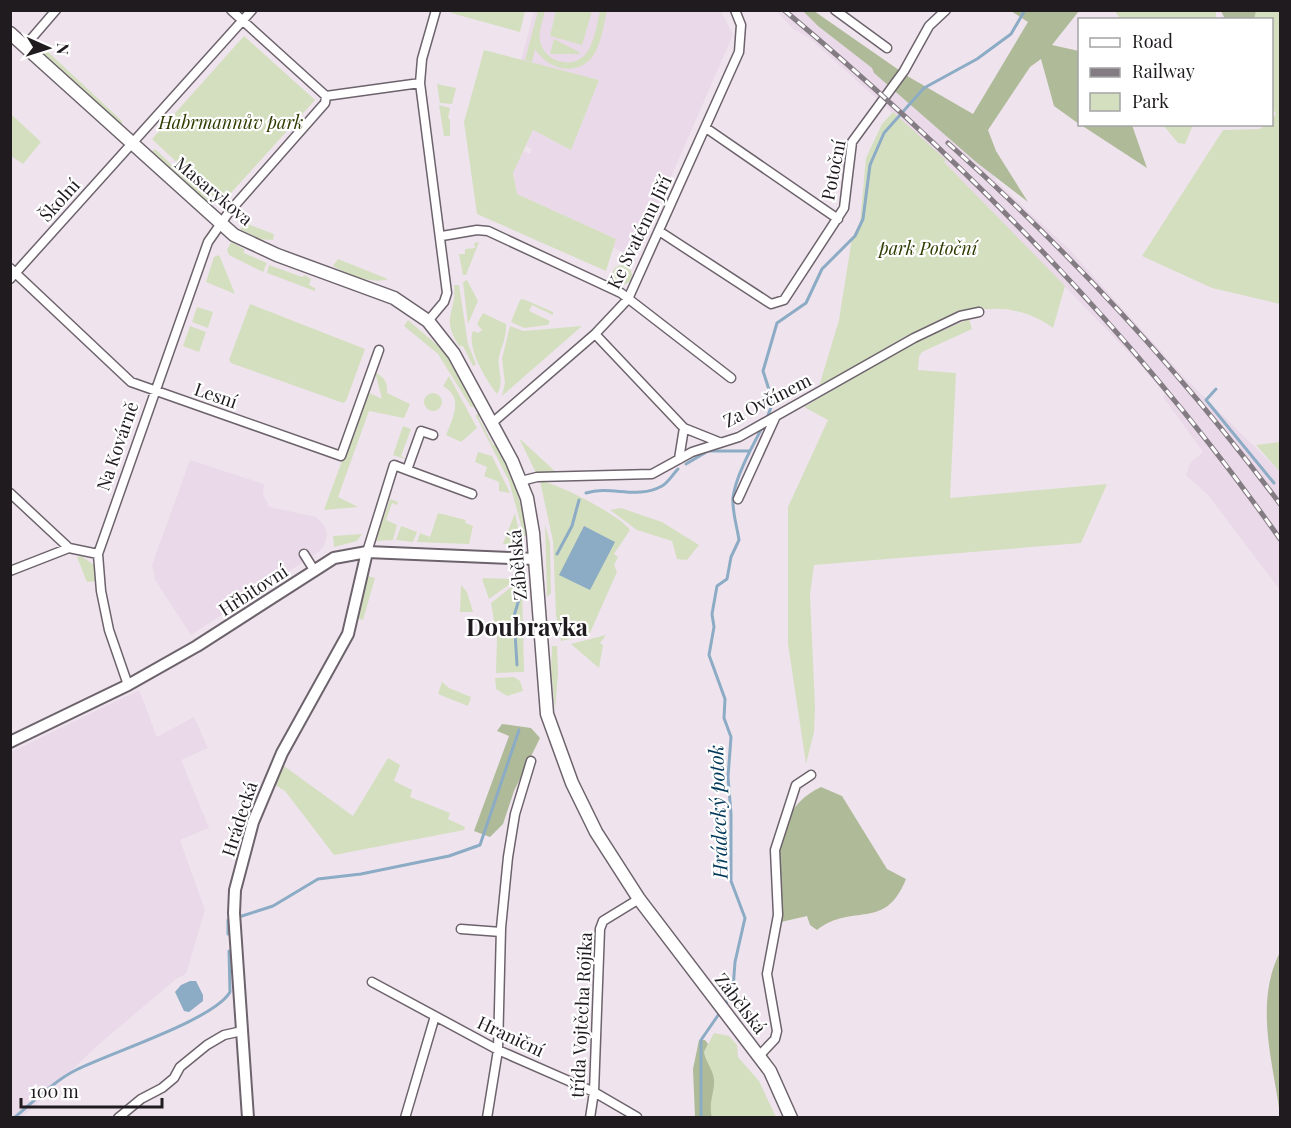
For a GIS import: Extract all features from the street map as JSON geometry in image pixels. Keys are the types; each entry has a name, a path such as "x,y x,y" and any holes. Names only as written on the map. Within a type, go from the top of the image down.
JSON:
{"main road":[{"name":"Masarykova","path":"10,33 234,235 277,255 377,289 410,307 428,321"},
{"name":"Zábělská","path":"428,321 454,354 521,481 530,512 541,660 550,725 572,783 596,832 639,899 775,1080 791,1118"}],"street":[{"path":"25,46 56,10"},
{"path":"231,10 326,96 420,83"},
{"name":"Školní","path":"12,273 133,144 252,10"},
{"path":"428,321 444,302 447,293 442,236 420,83 422,59 436,10"},
{"name":"Ke Svatému Jiří","path":"492,423 595,334 628,298 739,52 741,25 735,10"},
{"path":"835,10 887,48"},
{"name":"Potoční","path":"659,231 771,304 784,300 844,208 852,142 904,71 929,26 946,10"},
{"name":"Na Kovárně","path":"128,685 109,630 101,591 98,554 204,251 220,224 325,103 326,96"},
{"path":"706,128 838,219"},
{"path":"442,236 477,230 488,231 603,284 628,298 731,378"},
{"name":"Lesní","path":"12,273 131,382 341,456 379,350"},
{"name":"Za Ovčínem","path":"595,334 684,428 719,442 739,437 914,338 960,316 979,312"},
{"path":"738,499 773,418"},
{"path":"680,459 684,428"},
{"path":"433,435 421,431 407,470 472,494"},
{"path":"521,481 537,477 652,474 719,442"},
{"name":"Hrádecká","path":"248,1118 234,913 241,861 270,776 348,634 368,547 394,465 407,470"},
{"path":"10,493 69,548 98,554"},
{"name":"Hřbitovní","path":"10,742 128,685 197,646 334,558 368,547 535,559"},
{"path":"10,571 69,548"},
{"path":"304,554 314,570"},
{"path":"487,1118 498,1050 501,932 515,814 531,760"},
{"path":"759,1056 775,1039 777,1031 767,974 778,915 775,866 778,835 796,784 811,775"},
{"name":"třída Vojtěcha Rojíka","path":"590,1118 594,1092 600,929 603,921 639,899"},
{"path":"461,929 501,932"},
{"name":"Hraniční","path":"372,982 498,1050 594,1092 637,1117"},
{"path":"405,1118 435,1016"},
{"path":"118,1118 141,1099 162,1088 174,1078 180,1067 224,1035 242,1031"}],"shaded area":[{"path":"534,11 721,11 733,35 650,225 644,223 629,261 629,255 612,247 616,239 517,194 513,173 523,151 530,154 532,149 526,146 533,130 571,150 599,80 521,61"},
{"path":"776,11 808,13 818,26 872,68 874,73 976,162 992,173 996,181 1070,250 1185,378 1280,472 1280,590 1208,495 1186,475 1191,462 1203,452 1163,397 1165,394 1136,360 944,162 945,160 808,37 793,29"},
{"path":"190,460 264,484 263,494 269,507 316,517 324,525 327,533 325,544 320,551 191,635 155,580 152,565"},
{"path":"139,690 157,737 194,717 208,748 181,760 209,828 180,840 205,910 186,974 176,979 97,1046 23,1117 11,1117 11,752"}],"green space":[{"path":"452,10 525,11 520,32 451,13"},
{"path":"538,11 545,11 540,34 543,49 555,60 569,62 583,57 588,51 600,11 607,11 600,41 590,60 583,65 565,69 548,63 535,49 532,62 525,60"},
{"path":"556,11 592,11 582,45 550,36"},
{"path":"803,11 814,11 909,77 973,114 1028,22 1011,11 1079,11 1052,45 1078,51 1078,123 1054,106 1041,59 1030,67 988,130 996,151 1028,202 976,162 874,73 872,68 818,26"},
{"path":"1115,11 1216,11 1216,18 1119,18"},
{"path":"1221,11 1256,11 1254,18 1224,18"},
{"path":"1256,11 1280,11 1280,304 1212,288 1142,256 1223,130 1260,129 1264,126 1273,126 1273,117 1276,114 1273,109 1273,18 1254,18"},
{"name":"Habrmannův park","path":"244,36 315,100 221,204 152,139"},
{"path":"554,39 579,52 580,54 550,54"},
{"path":"36,45 46,50 122,121 122,127 38,51"},
{"path":"484,50 599,80 571,150 533,130 513,173 517,194 616,239 606,271 477,214 464,122"},
{"path":"437,84 456,88 452,104 440,103"},
{"path":"439,105 450,108 448,118 450,119 450,136 444,136"},
{"name":"park Potoční","path":"893,112 946,160 944,162 1065,286 1053,328 1024,313 994,309 963,313 932,324 901,339 818,390 839,320 852,238 860,223 866,158 882,124"},
{"path":"11,114 41,142 23,164 11,156"},
{"path":"1083,126 1132,126 1147,168"},
{"path":"1164,126 1193,126 1185,144 1178,143"},
{"path":"155,149 209,200 207,203 150,153"},
{"path":"245,223 274,234 273,240 259,239 240,229"},
{"path":"231,242 244,249 244,253 267,263 263,272 229,255 227,250"},
{"path":"479,242 466,275 463,275 459,254 465,254 465,249 475,248 474,243"},
{"path":"219,255 235,294 206,282 214,257"},
{"path":"338,259 388,279 375,281 352,275 333,266"},
{"path":"269,265 302,277 305,275 311,279 309,285 315,288 315,291 267,273"},
{"path":"618,265 626,265 632,271 632,279 626,285 618,285 612,279 612,271"},
{"path":"467,280 478,301 468,324 463,282"},
{"path":"454,285 459,285 468,344 476,364 473,366 463,346 459,346 453,336 451,328"},
{"path":"523,299 553,312 553,315 532,305 529,311 550,321 548,325 524,328 511,322 520,300"},
{"path":"250,304 365,349 346,401 343,403 231,363 229,360"},
{"path":"197,307 213,312 208,328 192,322"},
{"path":"483,313 506,324 499,357 501,380 497,394 483,373 472,346 473,331 478,333 482,330 477,324"},
{"path":"969,319 972,329 922,352 919,357 918,370 956,373 950,498 1107,484 1081,543 814,565 810,595 814,732 806,764 788,644 788,507 828,420 804,407 907,346"},
{"path":"408,320 443,350 477,407 471,407 438,354 404,326"},
{"path":"190,326 206,332 199,352 183,346"},
{"path":"510,326 523,331 582,326 502,396 505,383 502,359"},
{"path":"375,372 385,380 387,393 410,404 404,418 369,411 338,497 358,507 324,510 367,392 382,399"},
{"path":"449,376 477,428 461,442 446,435 455,408 453,396 443,386"},
{"path":"433,393 439,396 442,402 439,408 433,411 427,408 424,402 427,396"},
{"path":"479,411 479,418 493,445 497,445 516,484 527,536 524,536 509,481 476,416"},
{"path":"403,426 411,429 401,456 407,460 393,455"},
{"path":"519,438 558,474 536,473"},
{"path":"1280,442 1280,472 1256,445"},
{"path":"478,452 492,456 510,493 499,491 499,482 484,476 487,467 475,462"},
{"path":"540,481 588,501 615,517 630,530 614,554 618,557 614,565 617,572 589,635 561,641 556,615 553,541"},
{"path":"390,499 398,502 397,505 392,503 386,520 397,525 393,540 375,541"},
{"path":"621,508 662,522 699,545 687,560 677,559 672,541 637,530 610,510"},
{"path":"438,513 466,520 465,523 473,526 469,544 417,542 420,533 430,537"},
{"path":"515,513 521,542 518,545 503,544"},
{"path":"545,524 550,543 551,593 547,597"},
{"path":"401,526 417,532 413,542 396,540"},
{"path":"362,534 357,541 334,547 333,536"},
{"path":"81,556 96,566 98,581 87,582 77,557"},
{"path":"368,576 375,578 363,620 357,618"},
{"path":"482,579 513,579 514,581 489,599"},
{"path":"515,584 522,587 524,672 496,673 497,638 491,603"},
{"path":"461,585 467,592 473,612 460,612"},
{"path":"606,635 600,643 603,645 599,668 571,644"},
{"path":"552,646 557,646 558,674 555,710 551,670"},
{"path":"514,677 520,681 523,691 507,696 496,689 495,678"},
{"path":"442,682 449,688 471,697 468,706 438,694"},
{"path":"502,724 531,728 540,738 514,791 503,824 490,837 474,831 509,736 497,731"},
{"path":"388,758 400,765 394,781 412,790 410,797 450,813 448,819 465,827 464,830 334,855 285,791 275,785 284,766 353,816"},
{"path":"821,787 842,796 887,869 906,879 898,895 878,911 830,922 817,930 810,925 807,916 781,922 779,865 784,828 792,812 804,798"},
{"path":"1280,952 1280,1115 1270,1054 1267,1012 1272,971"},
{"path":"714,1033 729,1036 737,1045 738,1057 759,1081 776,1117 712,1117 709,1103 714,1081 704,1052"},
{"path":"699,1040 705,1040 708,1044 704,1052 714,1079 712,1117 695,1117 693,1069"}],"water":[{"path":"584,526 615,542 590,590 559,575"},
{"path":"196,981 203,995 203,1001 189,1012 184,1011 175,992 181,985"}],"waterway":[{"name":"Hrádecký potok","path":"767,418 773,402 763,371 777,323 806,303 822,269 855,236 863,219 870,165 884,133 924,88 977,59 1011,34 1025,10"},
{"path":"1216,389 1206,400 1274,483"},
{"name":"Hrádecký potok","path":"725,1006 733,989 735,962 745,918 731,881 731,814 728,777 731,737 724,718 725,699 709,655 717,586 727,579 731,557 739,540 733,508 734,490 745,461 763,426"},
{"path":"686,464 708,451 749,451"},
{"path":"586,493 605,490 634,492 653,490 664,485 678,469"},
{"path":"557,554 572,526 579,500"},
{"path":"517,665 514,616 520,596"},
{"path":"242,916 273,906 318,879 361,874 449,856 480,845 519,730"},
{"path":"228,920 228,934"},
{"path":"14,1118 44,1092 76,1070 183,1025 220,1003 230,992 229,951"},
{"name":"Hrádecký potok","path":"701,1118 701,1040 721,1011"}],"railway":[{"path":"784,10 921,131 1050,259 1170,394 1280,539"},
{"path":"948,143 1038,227 1123,315 1204,408 1280,504"}],"district":[{"name":"Doubravka","path":"527,626"}]}
